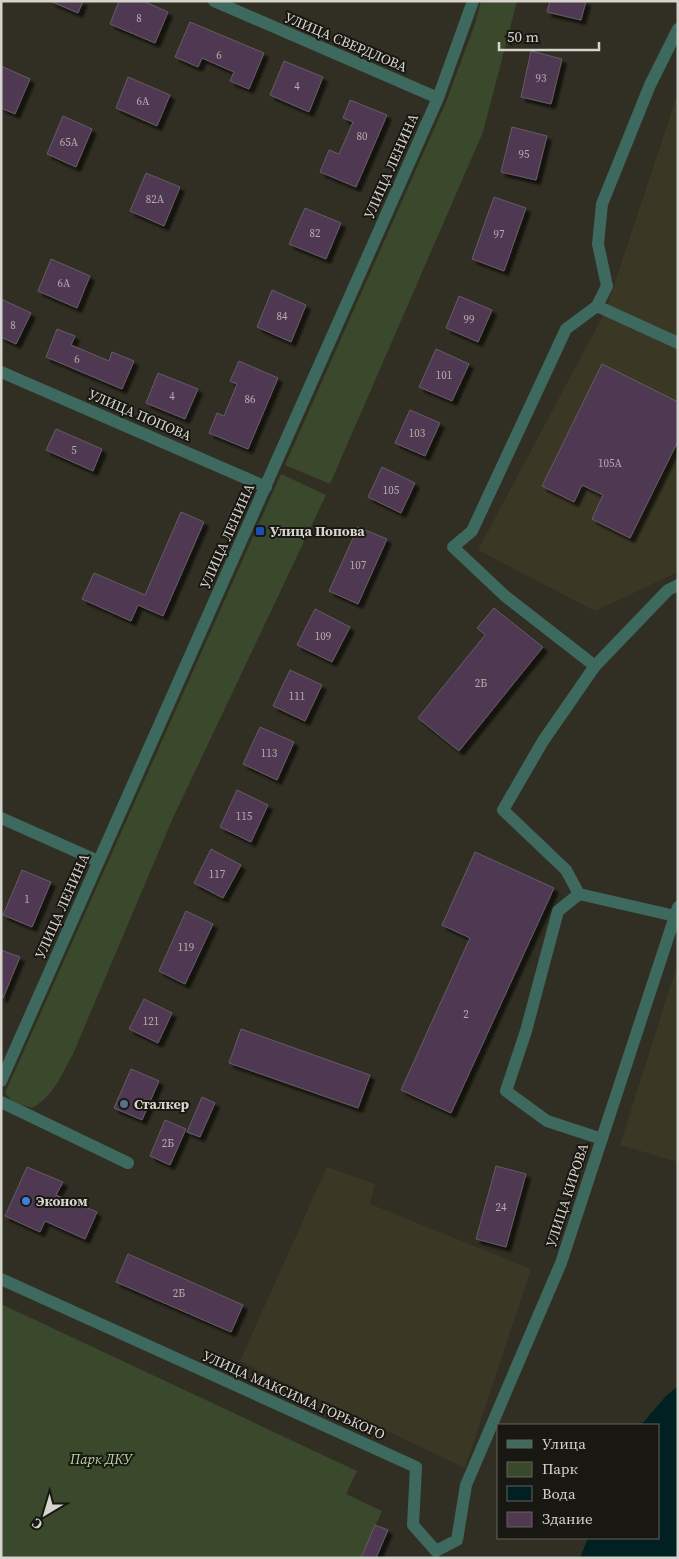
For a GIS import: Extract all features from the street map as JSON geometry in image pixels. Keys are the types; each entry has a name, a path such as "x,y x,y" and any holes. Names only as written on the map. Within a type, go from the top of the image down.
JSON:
{"street":[{"name":"УЛИЦА СВЕРДЛОВА","path":"214,1 438,98"},
{"name":"УЛИЦА ЛЕНИНА","path":"1,1081 438,98 473,1"},
{"path":"595,666 505,596 454,547 472,532 566,330 597,306 607,286 598,244 602,204 650,85 678,29"},
{"path":"597,306 678,343"},
{"name":"УЛИЦА ПОПОВА","path":"1,372 266,487"},
{"path":"579,894 566,870 503,810 544,741 595,666 668,590 678,585"},
{"path":"1,818 98,861"},
{"path":"602,1139 547,1121 506,1091 526,1031 558,911 579,894 676,912"},
{"name":"УЛИЦА КИРОВА","path":"466,1485 561,1263 676,912"},
{"path":"1,1102 128,1163"},
{"name":"УЛИЦА МАКСИМА ГОРЬКОГО","path":"1,1279 416,1467 413,1525 436,1551 457,1540 466,1485"}],"shaded area":[{"path":"678,93 678,572 595,611 478,550 605,312"},
{"path":"678,962 678,1162 620,1145"},
{"path":"327,1167 375,1184 370,1204 531,1269 465,1468 240,1361"}],"green space":[{"path":"481,1 517,1 483,132 330,484 285,465 446,102 475,24"},
{"path":"281,474 326,495 172,820 73,1054 56,1084 40,1103 32,1108 21,1104 10,1099 5,1093"},
{"name":"Парк ДКУ","path":"1,1304 357,1471 346,1494 382,1511 361,1558 1,1558"}],"water":[{"path":"678,1386 678,1558 580,1558 588,1539 659,1539 659,1424 642,1424 666,1396"}],"building":[{"path":"50,1 83,1 78,13"},
{"path":"119,1 143,1 168,12 155,43 110,24"},
{"path":"550,1 586,1 581,20 547,12"},
{"path":"190,22 264,53 249,89 230,81 234,72 202,58 198,67 175,57"},
{"path":"531,51 562,59 551,104 521,97"},
{"path":"284,61 323,77 309,112 270,95"},
{"path":"1,66 30,79 15,114 1,108"},
{"path":"128,77 170,95 157,126 116,108"},
{"path":"350,100 387,115 356,187 320,172 329,150 339,154 353,122 343,118"},
{"path":"63,116 92,129 76,167 47,154"},
{"path":"512,127 547,136 536,180 501,172"},
{"path":"146,173 180,187 164,226 130,211"},
{"path":"494,197 526,208 504,271 472,259"},
{"path":"305,208 341,223 326,259 289,244"},
{"path":"51,259 90,276 77,308 38,291"},
{"path":"272,290 306,305 291,342 257,327"},
{"path":"459,296 492,310 478,342 446,328"},
{"path":"1,299 31,313 16,344 1,337"},
{"path":"57,329 75,336 71,345 109,361 112,352 134,361 122,389 46,357"},
{"path":"436,349 469,364 452,401 419,387"},
{"path":"239,361 278,378 248,449 209,433 217,413 224,416 237,384 230,381"},
{"path":"602,364 678,402 678,441 630,538 592,519 603,495 582,485 574,502 542,486"},
{"path":"158,373 198,389 185,419 146,403"},
{"path":"410,410 440,423 425,456 395,443"},
{"path":"56,429 102,449 93,471 46,450"},
{"path":"382,467 415,483 401,513 368,497"},
{"path":"181,512 204,522 163,616 138,605 131,621 82,599 94,573 145,595"},
{"path":"358,527 387,539 358,604 329,591"},
{"path":"494,608 543,647 459,751 418,718 485,635 477,628"},
{"path":"315,609 350,627 332,662 297,645"},
{"path":"290,670 322,685 305,721 273,706"},
{"path":"260,727 294,742 277,780 243,764"},
{"path":"237,790 268,805 251,842 220,827"},
{"path":"211,849 241,865 223,898 194,883"},
{"path":"475,852 554,888 451,1113 401,1090 470,938 442,925"},
{"path":"22,870 51,882 32,927 3,915"},
{"path":"186,911 213,924 185,984 159,971"},
{"path":"1,950 20,957 3,998 1,997"},
{"path":"144,999 172,1013 158,1043 129,1029"},
{"path":"241,1029 370,1075 358,1108 229,1063"},
{"path":"131,1069 159,1081 142,1120 114,1108"},
{"path":"202,1097 215,1103 200,1137 187,1132"},
{"path":"165,1120 186,1129 170,1165 150,1156"},
{"path":"496,1166 526,1174 506,1247 476,1239"},
{"path":"27,1167 63,1182 56,1195 97,1212 85,1239 45,1221 40,1232 5,1216"},
{"path":"128,1254 243,1305 231,1332 116,1282"},
{"path":"375,1525 388,1530 376,1558 361,1558"}],"place":[{"name":"Улица Попова","path":"260,531"},
{"name":"Сталкер","path":"124,1104"},
{"name":"Эконом","path":"26,1201"}]}
